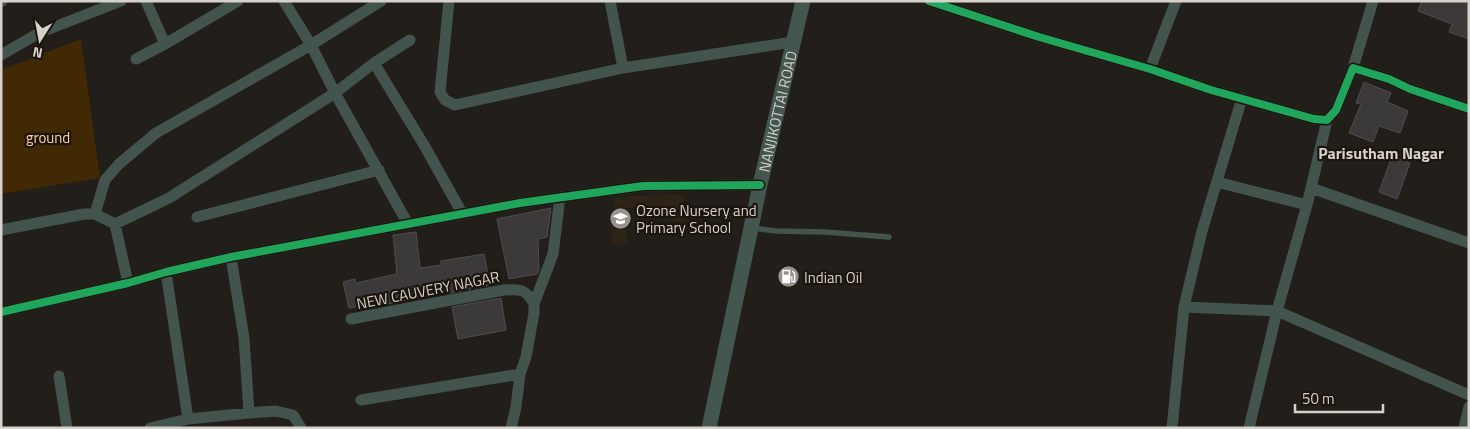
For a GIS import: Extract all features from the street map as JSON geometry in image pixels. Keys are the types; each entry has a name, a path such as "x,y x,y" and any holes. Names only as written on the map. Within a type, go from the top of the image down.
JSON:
{"main road":[{"name":"NANJIKOTTAI ROAD","path":"709,428 760,185 803,1"}],"street":[{"path":"1,55 39,33 121,1"},
{"path":"146,1 165,44"},
{"path":"136,59 238,1"},
{"path":"284,1 408,224"},
{"path":"94,214 105,180 119,164 156,133 310,45 381,1"},
{"path":"449,1 440,92 445,100 455,105 623,68 793,42"},
{"path":"610,1 623,68"},
{"path":"929,1 1039,37 1150,69 1211,90 1314,119 1327,120"},
{"path":"1150,69 1176,1"},
{"path":"1249,428 1277,311 1307,205 1327,120 1336,110 1353,68 1374,1"},
{"path":"115,224 169,198 335,93 374,63 410,40"},
{"path":"374,63 424,145 462,214"},
{"path":"1353,68 1389,79 1410,89 1469,109"},
{"path":"1172,428 1184,307 1202,231 1242,98"},
{"path":"197,217 379,170"},
{"path":"1217,182 1307,205"},
{"path":"1,312 231,257 520,202 643,186 760,185"},
{"path":"1311,188 1469,243"},
{"path":"511,428 520,374 526,357 534,304 553,254 560,197"},
{"path":"1,230 84,214 94,214 115,224"},
{"path":"115,224 128,283"},
{"path":"231,257 244,338 248,413"},
{"path":"166,272 188,419"},
{"name":"NEW CAUVERY NAGAR","path":"351,319 504,290 518,290 528,294 534,304"},
{"path":"1184,307 1277,311 1469,395"},
{"path":"361,400 520,374"},
{"path":"59,376 67,428"},
{"path":"1464,428 1469,407"},
{"path":"150,428 188,419 276,412 293,415 301,428"}],"lane":[{"path":"751,228 776,232 825,232 889,237"}],"shaded area":[{"name":"Ozone Nursery and Primary School","path":"684,194 684,231 673,231 672,207 627,207 627,244 611,245 615,197"}],"green space":[{"name":"ground","path":"81,39 100,178 1,194 1,70"}],"building":[{"path":"1422,1 1459,1 1469,5 1469,39 1449,32 1452,24 1418,11"},
{"path":"1364,82 1391,93 1387,102 1408,111 1400,133 1379,126 1373,142 1349,133 1361,104 1356,103"},
{"path":"1392,156 1410,163 1397,199 1379,192"},
{"path":"551,208 547,237 538,239 539,270 537,274 509,279 497,219"},
{"path":"416,232 420,267 441,265 441,261 484,254 490,285 450,293 446,293 446,291 387,304 386,302 349,308 343,282 355,279 356,283 397,274 393,235"},
{"path":"501,298 506,330 458,339 452,307"}],"cycle path":[{"path":"929,1 1039,37 1150,69 1211,90 1314,119 1327,120 1336,110 1353,68 1389,79 1410,89 1469,109"},
{"path":"1,312 231,257 520,203 643,186 760,185"}],"place":[{"name":"Ozone Nursery and Primary School","path":"620,219"},
{"name":"Indian Oil","path":"788,277"}],"district":[{"name":"Parisutham Nagar","path":"1381,153"}]}
